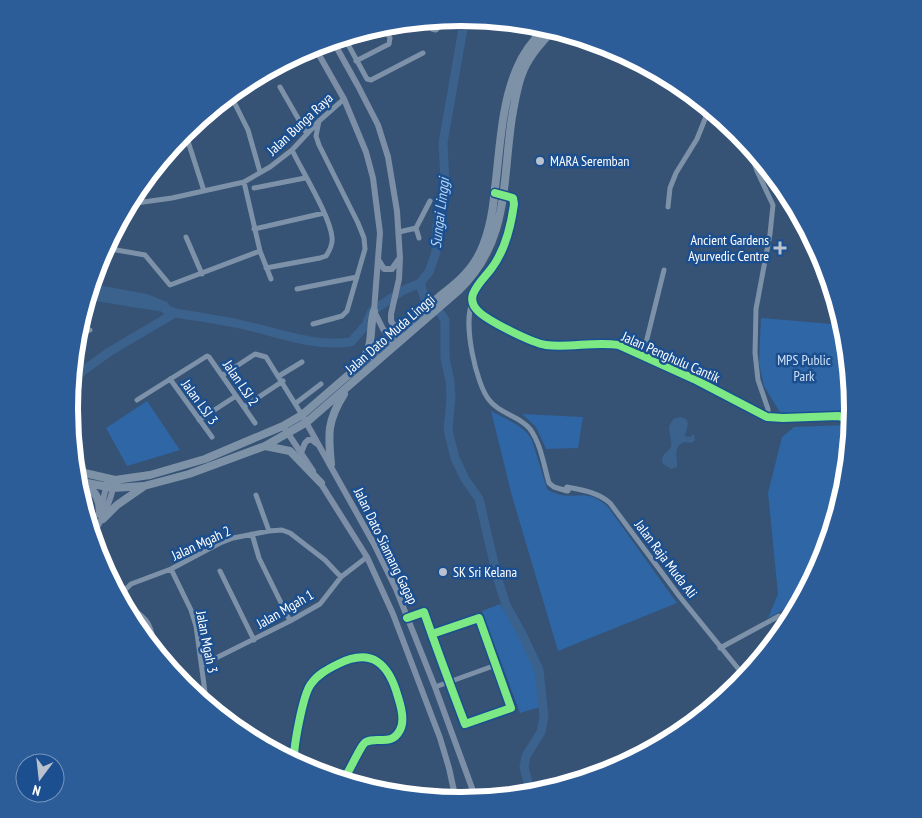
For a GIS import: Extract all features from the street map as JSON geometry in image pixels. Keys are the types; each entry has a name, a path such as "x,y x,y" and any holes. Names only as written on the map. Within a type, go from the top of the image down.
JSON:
{"highway":[{"name":"Jalan Dato Muda Linggi","path":"84,474 111,484 150,475 205,459 283,426 302,415 357,367 400,336 442,299 468,282 483,263 497,227 503,121 512,83 523,56 540,35"},
{"name":"Jalan Dato Muda Linggi","path":"499,194 518,85 528,60 548,36"},
{"path":"357,367 365,356 371,342 374,311"},
{"name":"Jalan Dato Muda Linggi","path":"86,482 144,486 189,474 265,446 307,422 347,388 392,342"},
{"path":"331,464 329,440 332,414 347,388"},
{"path":"265,446 290,451 306,470 320,482"},
{"path":"86,485 98,497 102,516 144,486"}],"main road":[{"path":"336,48 378,125 388,157 394,186 400,258 399,278 391,321 400,336"},
{"path":"318,54 344,99 366,152 373,178 380,233 374,311 392,342"},
{"path":"379,260 384,269 392,269 400,258"},
{"name":"Jalan Dato Siamang Gagap","path":"302,415 331,464 382,559 407,618 473,792"},
{"name":"Jalan Dato Siamang Gagap","path":"283,426 367,557 393,614 440,738 450,768 454,792"},
{"path":"301,454 304,443 308,440 312,440 321,447"},
{"path":"97,526 110,503 111,484"}],"street":[{"path":"356,61 389,44 390,38 388,34"},
{"path":"347,44 367,79 371,80 423,53"},
{"path":"280,87 307,134"},
{"name":"Jalan Bunga Raya","path":"139,203 172,198 244,182 292,150 319,121 344,99"},
{"path":"234,101 248,130 260,172"},
{"path":"668,208 670,188 676,173 697,139 706,115"},
{"path":"313,324 342,316 347,312 365,249 364,238 318,145 316,136 319,121"},
{"path":"188,141 204,191"},
{"path":"266,268 320,258 326,256 331,247 332,236 324,213 292,150"},
{"path":"754,163 773,205 770,234 756,309 755,335 758,380 768,409 768,417"},
{"path":"254,188 306,178"},
{"path":"244,182 260,251 271,279"},
{"path":"473,302 473,295 477,287 497,261 505,242 514,204 513,198 499,194"},
{"path":"419,238 416,228 430,201"},
{"path":"254,229 324,213"},
{"path":"399,232 416,228"},
{"path":"186,237 202,274"},
{"path":"113,249 145,255 170,285 260,251"},
{"path":"643,355 664,270"},
{"path":"296,289 357,277"},
{"name":"Jalan Penghulu Cantik","path":"473,302 479,312 486,317 535,342 555,346 608,343 619,345 768,417 844,417"},
{"name":"Jalan Raja Muda Ali","path":"473,302 469,309 469,337 484,393 499,409 529,428 536,439 549,483 562,491 568,492 565,490 567,487 588,492 603,497 610,503 680,597 740,671"},
{"path":"223,375 255,354 266,357 283,381 302,415"},
{"name":"Jalan LSJ 2","path":"170,379 204,357 209,357 255,423"},
{"path":"279,376 302,362"},
{"path":"137,400 170,379"},
{"name":"Jalan LSJ 3","path":"170,379 212,437"},
{"path":"244,407 283,381"},
{"path":"296,403 321,384"},
{"path":"200,420 236,396"},
{"path":"256,495 269,531"},
{"name":"Jalan Mgah 2","path":"125,591 132,584 171,569 220,543 252,534 282,530 290,533 325,560 341,577"},
{"path":"252,534 258,555 290,621"},
{"name":"Jalan Mgah 1","path":"202,665 254,640 320,604 341,577 367,557"},
{"name":"Jalan Mgah 3","path":"171,569 191,610 196,626 205,692"},
{"path":"220,571 254,640"},
{"path":"407,618 424,612 449,682 465,724 511,708 480,618 432,634"},
{"path":"138,613 147,620 153,636"},
{"path":"720,648 779,616"},
{"path":"295,754 305,696 310,686 318,676 328,669 357,656 366,656 380,663 390,674 399,700 402,726 394,738 387,741 367,741 362,745 347,774"},
{"path":"434,687 496,665"}],"green space":[{"name":"MPS Public Park","path":"761,318 834,324 843,384 844,413 781,414 764,386 759,363"},
{"path":"147,401 180,450 127,466 106,428"},
{"path":"491,411 514,423 529,435 547,489 563,495 592,497 608,507 677,603 558,651 512,496"},
{"path":"522,414 583,417 578,448 546,449 536,427"},
{"path":"843,425 840,459 831,508 815,555 788,608 768,618 778,594 768,493 782,437 794,427"},
{"path":"500,604 519,634 535,669 540,707 520,713 482,611"}],"shaded area":[{"path":"99,285 147,294 167,302 175,313 94,301"},
{"path":"681,417 686,419 688,423 685,436 690,437 694,434 695,440 692,443 684,442 680,444 676,453 677,467 671,469 663,464 662,458 671,447 669,429 671,422 675,418"}],"waterway":[{"name":"Sungai Linggi","path":"165,309 175,313 230,322 299,339 325,343 351,342 366,325 372,311 402,291 420,283 429,272 436,252 437,226 445,182 443,143 463,26"},
{"path":"420,283 425,300 445,320 445,358 451,397 448,430 455,458 465,479 479,499 498,580 506,605 539,670 544,716 541,732 526,756 524,767 529,785"},
{"path":"80,373 109,352 175,313"}],"cycle path":[{"path":"495,193 513,198 514,204 509,229 504,246 496,262 472,296 476,309 500,326 546,345 619,345 694,379 767,417 844,417"},
{"path":"407,618 424,612 439,654 465,724 511,708 479,618 432,634"},
{"path":"295,753 299,721 305,698 314,680 327,670 350,659 370,658 384,668 390,676 400,705 401,726 393,738 366,742 346,774"}],"place":[{"name":"MARA Seremban","path":"540,161"},
{"name":"Ancient Gardens Ayurvedic Centre","path":"780,248"},
{"name":"SK Sri Kelana","path":"443,572"}]}
